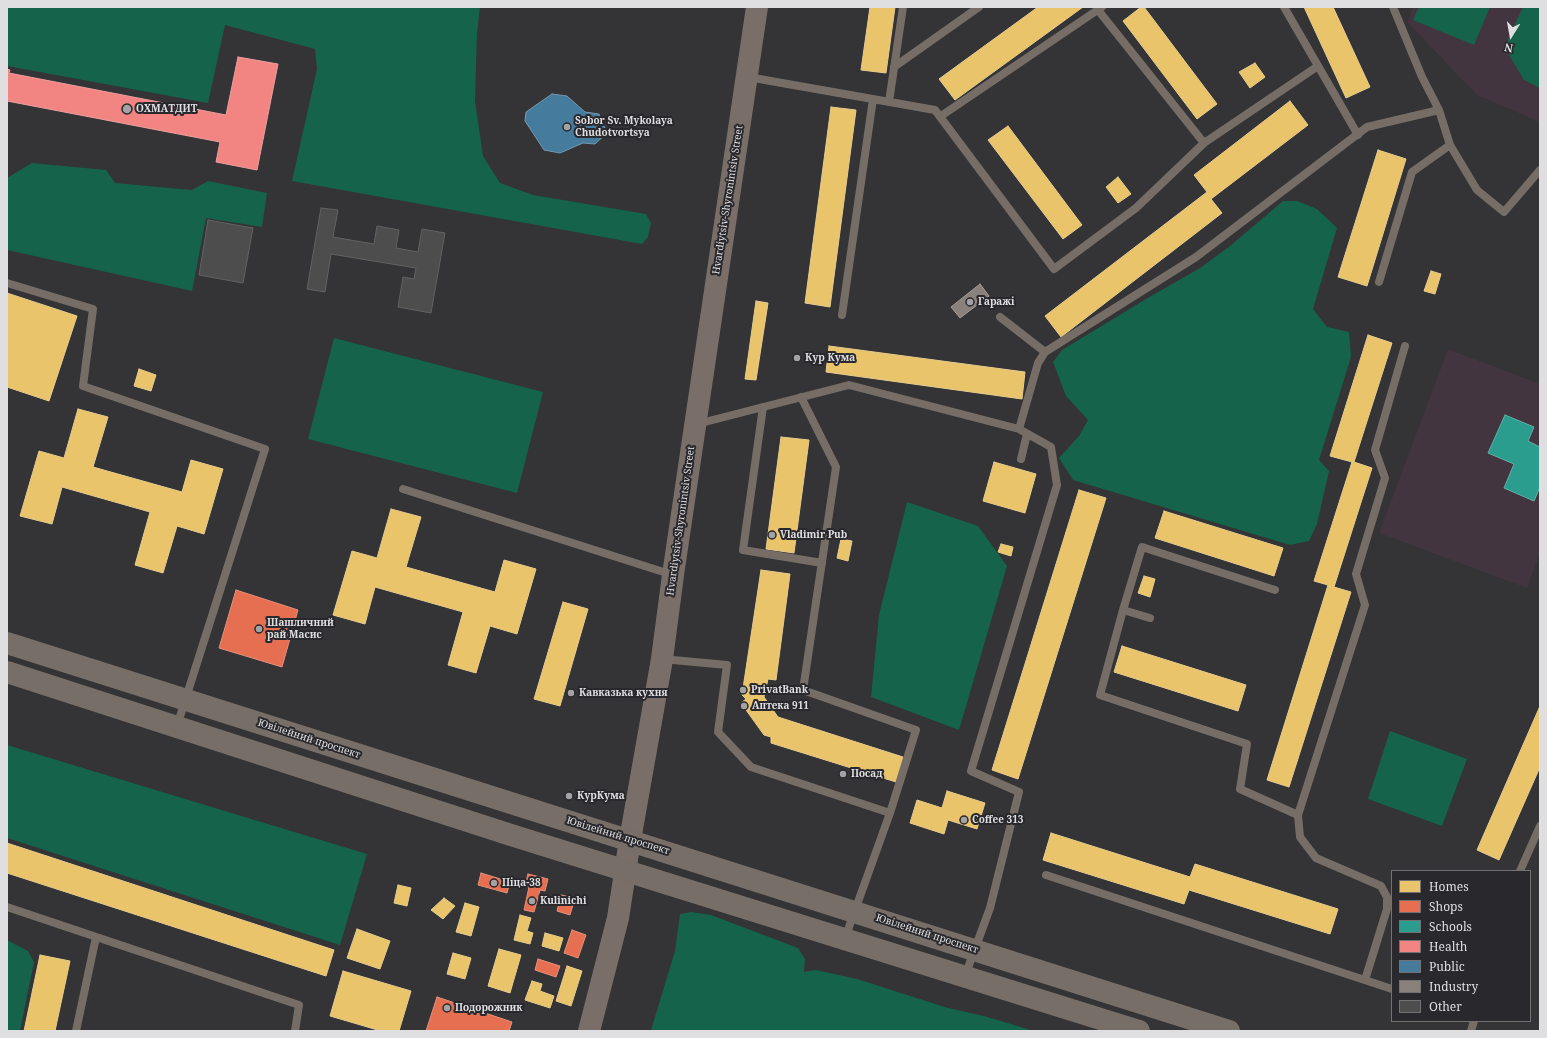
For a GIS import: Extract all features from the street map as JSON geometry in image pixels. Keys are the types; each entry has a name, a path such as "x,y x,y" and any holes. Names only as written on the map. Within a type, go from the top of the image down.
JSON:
{"main road":[{"name":"Hvardiytsiv-Shyronintsiv Street","path":"589,1031 615,931 662,658 757,7"},
{"name":"Ювілейний проспект","path":"7,643 854,911 1217,1029"},
{"path":"7,672 626,871 1139,1031"}],"lane":[{"path":"889,102 903,7"},
{"path":"894,67 979,7"},
{"path":"1284,7 1358,135"},
{"path":"1393,7 1422,77 1439,110 1450,145 1477,190 1504,212 1540,170"},
{"path":"941,116 1100,9 1204,143"},
{"path":"747,77 935,110 941,116 1054,269 1136,208 1204,143 1318,66"},
{"path":"842,315 873,99"},
{"path":"1018,429 1038,363 1045,352 1196,257 1368,127 1439,110"},
{"path":"1378,282 1412,172 1450,145"},
{"path":"7,283 93,309 83,386 265,449 177,727"},
{"path":"1000,317 1045,352"},
{"path":"1365,980 1387,909 1387,897 1381,886 1316,858 1300,837 1298,815 1365,605 1356,574 1385,478 1374,450 1405,346"},
{"path":"696,424 849,385 1018,429 1051,447 1057,485 971,771 1019,792 990,908 965,976"},
{"path":"801,397 836,467 803,690 916,730 890,813 844,939"},
{"path":"763,407 743,550 822,563"},
{"path":"1021,460 1027,434"},
{"path":"403,489 673,575"},
{"path":"1275,590 1142,547 1100,695 1247,744 1240,789 1298,815"},
{"path":"1123,610 1150,618"},
{"path":"662,658 727,665 718,732 751,767 890,813"},
{"path":"1520,870 1540,826"},
{"path":"1046,875 1391,989"},
{"path":"7,907 299,1005 294,1031"},
{"path":"76,1031 96,937"}],"shaded area":[{"path":"1413,7 1540,7 1540,122 1477,95 1407,22"},
{"path":"1448,349 1540,384 1540,553 1527,588 1379,533"}],"green space":[{"path":"7,7 480,7 477,33 475,101 483,156 500,183 533,195 646,214 651,223 648,237 642,244 292,181 317,69 315,49 225,25 208,103 7,66"},
{"path":"1419,7 1490,7 1474,45 1413,20"},
{"path":"1523,7 1540,7 1540,88 1524,80 1509,55 1508,39"},
{"path":"32,163 106,170 115,183 192,190 208,181 267,193 262,227 206,218 192,291 7,250 7,178"},
{"path":"1283,201 1297,201 1317,209 1337,228 1313,309 1327,327 1349,332 1351,357 1319,460 1329,471 1317,524 1309,541 1290,545 1073,480 1059,458 1079,436 1088,420 1066,396 1053,362 1062,350 1200,268 1230,246"},
{"path":"334,338 543,392 517,493 308,439"},
{"path":"907,502 978,526 1007,566 959,730 871,697 879,615"},
{"path":"1390,731 1467,759 1442,826 1368,799"},
{"path":"7,745 367,854 340,945 7,838"},
{"path":"691,912 711,915 798,948 805,959 804,972 816,970 857,979 948,1008 984,1016 1034,1031 651,1030 675,951 680,914"},
{"path":"7,940 28,951 34,962 20,1031 7,1031"}],"building: Homes":[{"path":"870,7 895,7 886,73 861,70"},
{"path":"1038,7 1083,7 955,100 939,79"},
{"path":"1141,7 1144,7 1217,104 1197,119 1123,21"},
{"path":"1304,7 1333,7 1370,87 1346,98"},
{"path":"1255,63 1265,77 1250,88 1239,72"},
{"path":"1290,101 1308,125 1211,199 1222,213 1061,337 1045,316 1207,192 1194,175"},
{"path":"831,107 856,110 830,307 805,303"},
{"path":"1008,126 1082,225 1063,239 988,140"},
{"path":"1378,150 1406,159 1367,286 1338,277"},
{"path":"1118,177 1131,194 1118,203 1106,187"},
{"path":"1431,271 1441,274 1435,294 1424,291"},
{"path":"7,293 77,316 49,401 7,387"},
{"path":"756,301 768,303 756,380 745,379"},
{"path":"1368,335 1392,343 1354,462 1372,468 1334,587 1351,592 1289,787 1267,780 1328,585 1314,581 1352,462 1330,456"},
{"path":"829,346 1025,372 1022,399 826,372"},
{"path":"139,369 156,375 151,391 134,386"},
{"path":"78,409 108,417 93,467 182,492 191,460 223,469 204,534 177,526 163,573 135,565 150,512 62,487 52,524 20,516 39,451 64,458"},
{"path":"781,437 809,440 794,553 766,549"},
{"path":"994,462 1036,474 1025,513 983,501"},
{"path":"1079,490 1106,498 1018,779 992,770"},
{"path":"391,509 421,517 406,567 495,592 504,560 536,569 517,634 490,626 476,673 448,665 463,612 375,587 365,624 333,615 352,551 377,558"},
{"path":"1164,511 1283,548 1274,576 1155,538"},
{"path":"841,539 852,541 848,561 837,558"},
{"path":"1001,544 1013,547 1011,556 998,552"},
{"path":"761,570 790,574 776,680 768,679 764,697 778,717 903,757 896,782 771,743 771,737 764,735 741,703 746,699 742,695"},
{"path":"1144,576 1155,579 1150,597 1138,593"},
{"path":"563,602 588,609 560,706 534,699"},
{"path":"1122,646 1246,685 1238,711 1114,672"},
{"path":"1540,706 1540,767 1499,860 1477,850"},
{"path":"947,791 985,803 977,829 948,820 944,834 910,823 917,800 942,808"},
{"path":"1051,833 1190,877 1195,864 1338,909 1330,934 1189,890 1184,904 1043,860"},
{"path":"7,843 334,950 326,976 7,873"},
{"path":"398,885 411,888 407,906 394,903"},
{"path":"444,898 455,906 443,919 431,910"},
{"path":"465,903 479,907 471,936 456,932"},
{"path":"520,915 531,918 527,931 533,933 530,944 514,940"},
{"path":"357,929 390,941 380,969 347,958"},
{"path":"545,933 563,938 559,951 542,946"},
{"path":"499,949 521,955 510,993 488,986"},
{"path":"453,953 471,958 465,979 447,974"},
{"path":"40,955 70,961 55,1031 24,1031"},
{"path":"567,966 582,971 571,1006 556,1001"},
{"path":"343,971 411,991 399,1031 381,1031 330,1016"},
{"path":"532,981 542,984 540,991 554,996 550,1008 525,1000"}],"building: Shops":[{"name":"Шашличний рай Масис","path":"236,590 298,610 282,667 219,648"},
{"name":"Піца-38","path":"481,873 510,882 507,893 478,885"},
{"name":"Kulinichi","path":"528,874 548,879 545,891 540,890 534,912 524,910 529,887 525,886"},
{"path":"561,895 575,898 570,915 557,911"},
{"path":"572,930 586,935 578,958 564,953"},
{"path":"538,959 560,966 556,977 535,970"},
{"path":"437,997 512,1022 509,1031 426,1031"}],"building: Schools":[{"path":"1505,415 1534,427 1528,441 1540,447 1540,487 1534,501 1504,488 1514,464 1488,453"}],"building: Health":[{"path":"238,57 278,64 257,170 216,162 220,142 7,101 7,69 10,70 9,73 226,115"}],"building: Public":[{"name":"Sobor Sv. Mykolaya Chudotvortsya","path":"552,94 567,96 585,112 599,114 607,133 595,144 583,143 560,153 544,150 525,121 526,112"}],"building: Industry":[{"name":"Гаражі","path":"980,284 989,296 960,318 951,307"}],"building: Other":[{"path":"321,208 338,210 333,237 374,244 377,226 399,230 396,248 418,252 422,229 445,233 431,313 398,307 403,277 414,279 416,268 331,254 325,292 307,289"},
{"path":"208,220 253,228 243,283 199,275"}],"place":[{"name":"ОХМАТДИТ","path":"127,109"},
{"name":"Sobor Sv. Mykolaya Chudotvortsya","path":"567,127"},
{"name":"Гаражі","path":"970,302"},
{"name":"Кур Кума","path":"797,358"},
{"name":"Vladimir Pub","path":"772,535"},
{"name":"Шашличний рай Масис","path":"259,629"},
{"name":"PrivatBank","path":"743,690"},
{"name":"Кавказька кухня","path":"571,693"},
{"name":"Аптека 911","path":"744,706"},
{"name":"Посад","path":"843,774"},
{"name":"КурКума","path":"569,796"},
{"name":"Coffee 313","path":"964,820"},
{"name":"Піца-38","path":"494,883"},
{"name":"Kulinichi","path":"532,901"},
{"name":"Подорожник","path":"447,1008"}]}
